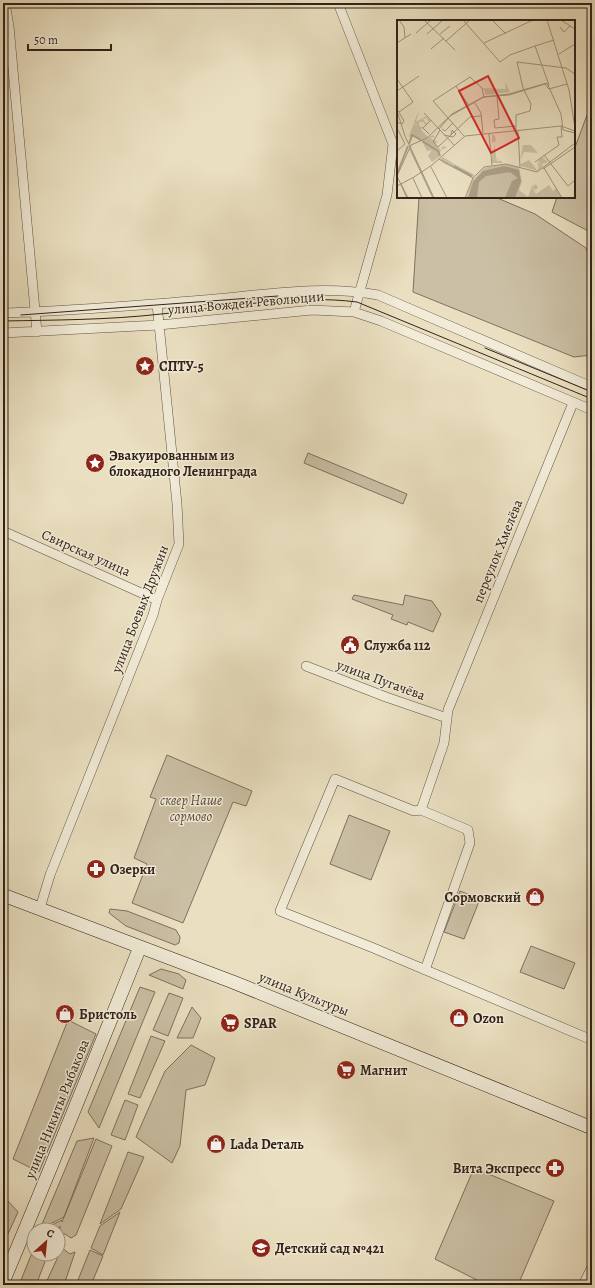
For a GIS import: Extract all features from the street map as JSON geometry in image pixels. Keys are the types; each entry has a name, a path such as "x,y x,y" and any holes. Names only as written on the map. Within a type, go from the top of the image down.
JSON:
{"main road":[{"name":"улица Культуры","path":"3,895 261,994 592,1128"},
{"name":"улица Никиты Рыбакова","path":"3,1282 71,1122 110,1017 140,947"}],"street":[{"path":"5,3 9,26 37,332"},
{"path":"338,3 393,144 388,195 354,312"},
{"name":"улица Вождей Революции","path":"3,313 157,304 322,290 360,292 378,295 592,387"},
{"name":"улица Боевых Дружин","path":"40,908 50,876 150,623 157,600 179,544 177,504 157,304"},
{"name":"улица Вождей Революции","path":"3,333 159,325 312,310 354,312 381,321 592,410"},
{"name":"переулок Хмелёва","path":"421,810 444,744 448,714 573,403"},
{"name":"Свирская улица","path":"3,531 157,600"},
{"name":"улица Пугачёва","path":"306,666 386,697 448,714"},
{"path":"424,970 470,843 468,830 421,810 414,812 335,779 280,911 592,1040"},
{"path":"583,1285 592,1267"}],"green space":[{"path":"587,115 592,117 592,233 552,212 557,198 575,198 575,147"},
{"path":"419,198 497,198 535,214 586,248 592,263 592,355 574,357 413,292"},
{"path":"308,453 407,494 403,504 304,463"},
{"path":"354,595 403,605 405,595 432,601 441,614 433,632 408,622 407,625 391,619 393,615 352,599"},
{"name":"сквер Наше сормово","path":"167,755 252,791 246,806 233,802 183,923 132,903 147,864 134,858 156,799 150,797"},
{"path":"349,815 390,831 371,880 330,864"},
{"path":"460,891 480,899 464,939 444,932"},
{"path":"110,909 127,911 176,930 180,937 179,943 175,945 126,926 109,913"},
{"path":"531,946 575,963 564,989 520,972"},
{"path":"161,969 179,974 186,980 183,989 149,975"},
{"path":"140,987 155,992 99,1128 88,1112"},
{"path":"169,993 183,998 168,1036 153,1030"},
{"path":"192,1007 201,1018 193,1038 177,1038"},
{"path":"68,1020 96,1034 39,1172 13,1159"},
{"path":"151,1036 165,1041 140,1098 128,1094"},
{"path":"191,1045 215,1058 205,1085 186,1090 180,1146 172,1163 136,1137 165,1071"},
{"path":"125,1100 138,1105 125,1140 111,1135"},
{"path":"94,1138 64,1217 54,1222 43,1222 77,1141"},
{"path":"96,1139 112,1146 76,1235 71,1238 66,1235 66,1222 62,1222"},
{"path":"128,1152 144,1157 121,1209 100,1224"},
{"path":"474,1168 554,1201 518,1285 487,1285 435,1259"},
{"path":"8,1201 18,1212 3,1245 3,1213"},
{"path":"120,1212 103,1255 91,1248 100,1226"},
{"path":"90,1250 103,1256 91,1285 76,1285"},
{"path":"66,1251 70,1254 75,1252 64,1285 45,1285 56,1262 66,1262"},
{"path":"28,1262 45,1262 36,1285 19,1285"}],"tram line":[{"path":"21,315 278,296"},
{"path":"3,321 122,317 285,301 334,300 357,302 592,399"},
{"path":"485,348 592,392"}],"place":[{"name":"СПТУ-5","path":"145,366"},
{"name":"Эвакуированным из блокадного Ленинграда","path":"95,463"},
{"name":"Служба 112","path":"350,645"},
{"name":"Озерки","path":"96,869"},
{"name":"Сормовский","path":"535,897"},
{"name":"Бристоль","path":"65,1014"},
{"name":"Ozon","path":"459,1018"},
{"name":"SPAR","path":"230,1023"},
{"name":"Магнит","path":"346,1070"},
{"name":"Lada Dеталь","path":"216,1144"},
{"name":"Вита Экспресс","path":"555,1168"},
{"name":"Детский сад №421","path":"261,1248"}]}
